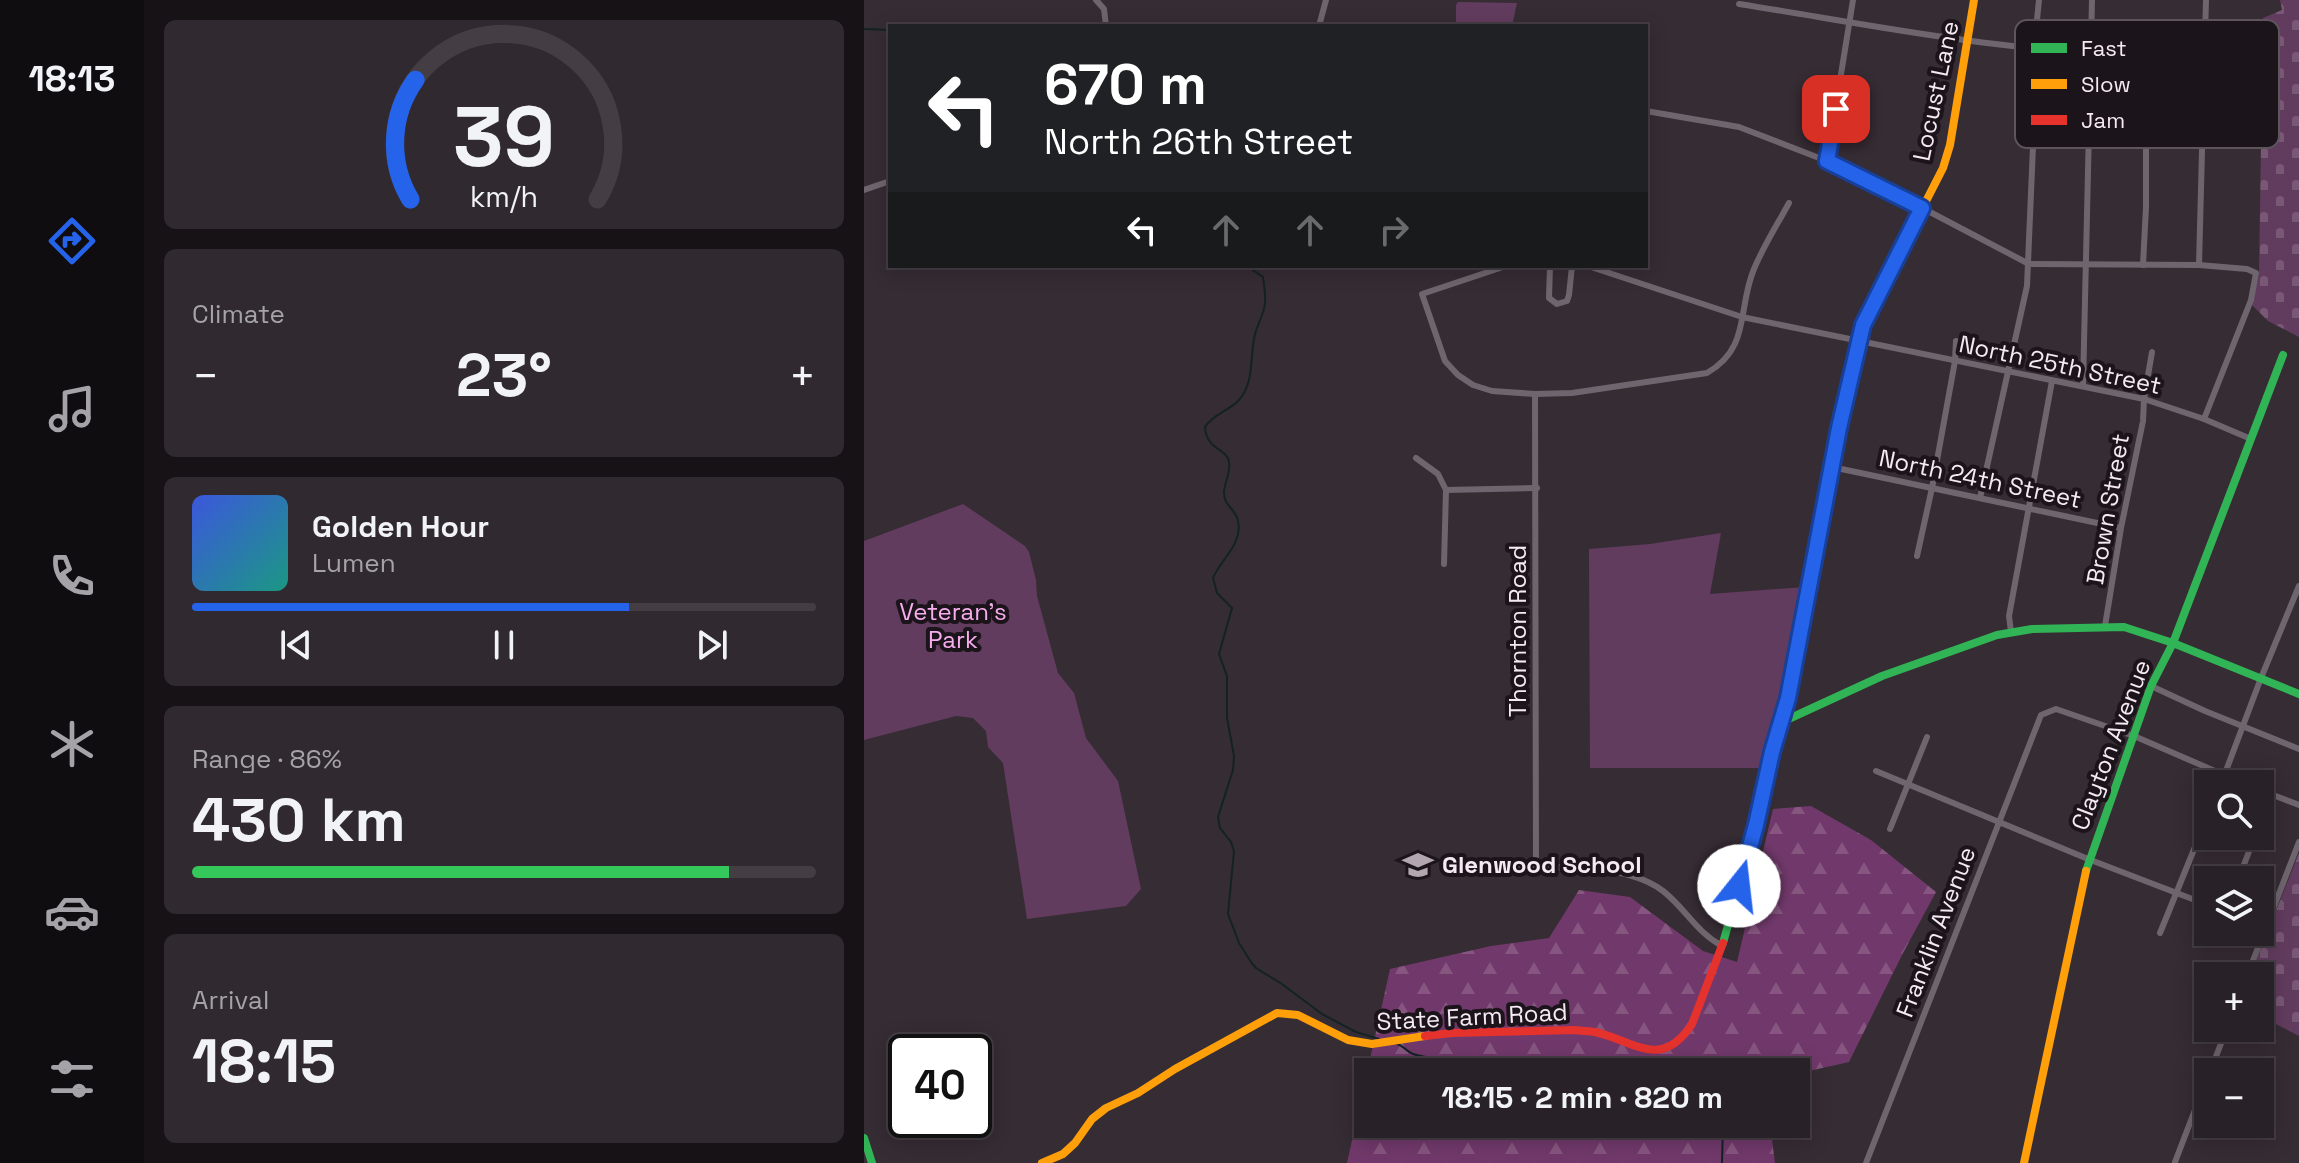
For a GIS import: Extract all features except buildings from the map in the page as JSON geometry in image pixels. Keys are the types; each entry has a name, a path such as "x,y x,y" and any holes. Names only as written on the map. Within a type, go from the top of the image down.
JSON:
{"street":[{"path":"1096,0 1104,9 1106,24"},
{"path":"1320,24 1326,0"},
{"path":"1827,161 1853,0"},
{"name":"Locust Lane","path":"1665,1049 1684,1036 1692,1024 1722,946 1788,698 1858,340 1943,168 1950,145 1974,0"},
{"path":"2037,20 2039,0"},
{"path":"2092,0 2092,20"},
{"path":"2205,20 2206,0"},
{"path":"1739,4 2015,47"},
{"path":"1648,111 1739,127 1827,161 2029,264 2199,265 2247,269 2256,273 2251,300 2204,419"},
{"path":"1980,498 2027,286 2033,148"},
{"path":"2083,386 2089,148"},
{"path":"2143,265 2146,148"},
{"path":"2199,265 2202,148"},
{"path":"864,190 888,182"},
{"path":"1497,268 1422,294 1445,361 1473,385 1492,391 1572,393 1707,373 1721,365 1735,348 1753,271 1789,203"},
{"path":"1550,268 1549,298 1557,304 1567,301 1572,268"},
{"name":"North 25th Street","path":"1594,268 1742,317 2144,399 2251,439"},
{"path":"1917,556 1932,488 1956,341"},
{"name":"Brown Street","path":"2105,626 2143,421 2152,352"},
{"name":"Clayton Avenue","path":"2024,1163 2088,859 2151,686 2173,643 2283,355"},
{"path":"2011,632 2009,616 2052,381"},
{"name":"Thornton Road","path":"1535,394 1536,868"},
{"path":"1416,458 1438,474 1446,490 1444,564"},
{"name":"North 24th Street","path":"1832,467 2121,528"},
{"path":"1446,490 1537,488"},
{"path":"2226,770 2299,589"},
{"path":"1782,722 1882,676 2011,632 2105,626 2124,627 2173,643 2299,694"},
{"path":"2151,686 2299,749"},
{"name":"Franklin Avenue","path":"1866,1163 2041,715 2056,709 2134,736"},
{"path":"2134,736 2210,770"},
{"path":"1890,829 1927,737"},
{"path":"1876,771 2194,900"},
{"path":"2274,795 2299,805"},
{"path":"2274,900 2299,842"},
{"path":"2160,933 2194,850"},
{"path":"1480,869 1604,870 1636,876 1662,890 1707,938 1722,946"},
{"name":"State Farm Road","path":"1042,1163 1063,1154 1092,1119 1106,1108 1138,1093 1277,1013 1298,1015 1348,1040 1361,1043 1382,1044 1452,1033 1575,1030 1595,1032 1640,1049 1665,1049"},
{"path":"2175,1162 2194,1113"},
{"path":"864,1138 872,1163"}],"green space":[{"path":"2280,0 2299,0 2299,337 2268,321 2252,305 2259,274 2261,148 2279,148 2279,20 2263,18 2282,10"},
{"path":"1458,2 1517,3 1512,24 1456,24"},
{"name":"Veteran's Park","path":"963,504 1025,546 1029,552 1037,596 1058,673 1074,693 1086,738 1118,781 1141,889 1126,906 1027,919 1003,763 988,747 986,731 973,718 956,716 864,740 864,541"},
{"path":"1721,533 1710,594 1805,587 1764,768 1590,768 1589,549"},
{"path":"1811,806 1871,840 1936,892 1849,1062 1810,1071 1810,1058 1370,1058 1390,969 1491,946 1549,938 1579,890 1630,897 1703,951 1737,962 1773,809"},
{"path":"2299,853 2299,1036 2274,1023 2274,962 2256,962 2262,946 2274,946 2274,916"},
{"path":"1354,1131 1354,1138 1772,1138 1775,1163 1347,1163"}],"waterway":[{"path":"864,29 888,30"},
{"path":"1250,268 1263,277 1265,296 1254,339 1249,379 1239,400 1205,427 1209,440 1225,454 1229,462 1225,497 1237,517 1239,529 1234,544 1213,578 1217,593 1232,608 1219,654 1227,676 1227,718 1234,756 1233,770 1218,817 1220,828 1234,851 1228,914 1239,943 1256,968 1322,1014 1356,1032 1379,1039"},
{"path":"1397,1044 1411,1053 1436,1058"},
{"path":"1722,1163 1723,1138"}],"traffic: fast":[{"path":"1723,943 1788,698 1839,428 1863,325 1900,252"},
{"path":"2086,871 2151,686 2173,643 2283,355"},
{"path":"1782,722 1882,676 1997,635 2032,629 2124,627 2173,643 2299,694"},
{"path":"864,1138 872,1163"}],"traffic: slow":[{"path":"1900,252 1943,168 1950,145 1974,0"},
{"path":"2024,1163 2086,871"},
{"path":"1042,1163 1063,1154 1092,1119 1106,1108 1138,1093 1277,1013 1298,1015 1348,1040 1372,1044 1425,1036"}],"traffic: jam":[{"path":"1425,1036 1575,1030 1595,1032 1635,1046 1658,1050 1681,1038 1692,1024 1723,943"}],"place":[{"name":"Glenwood School","path":"1418,865"}],"route":[{"path":"1739,886 1788,698 1858,340 1922,208 1827,161 1836,109"}]}
